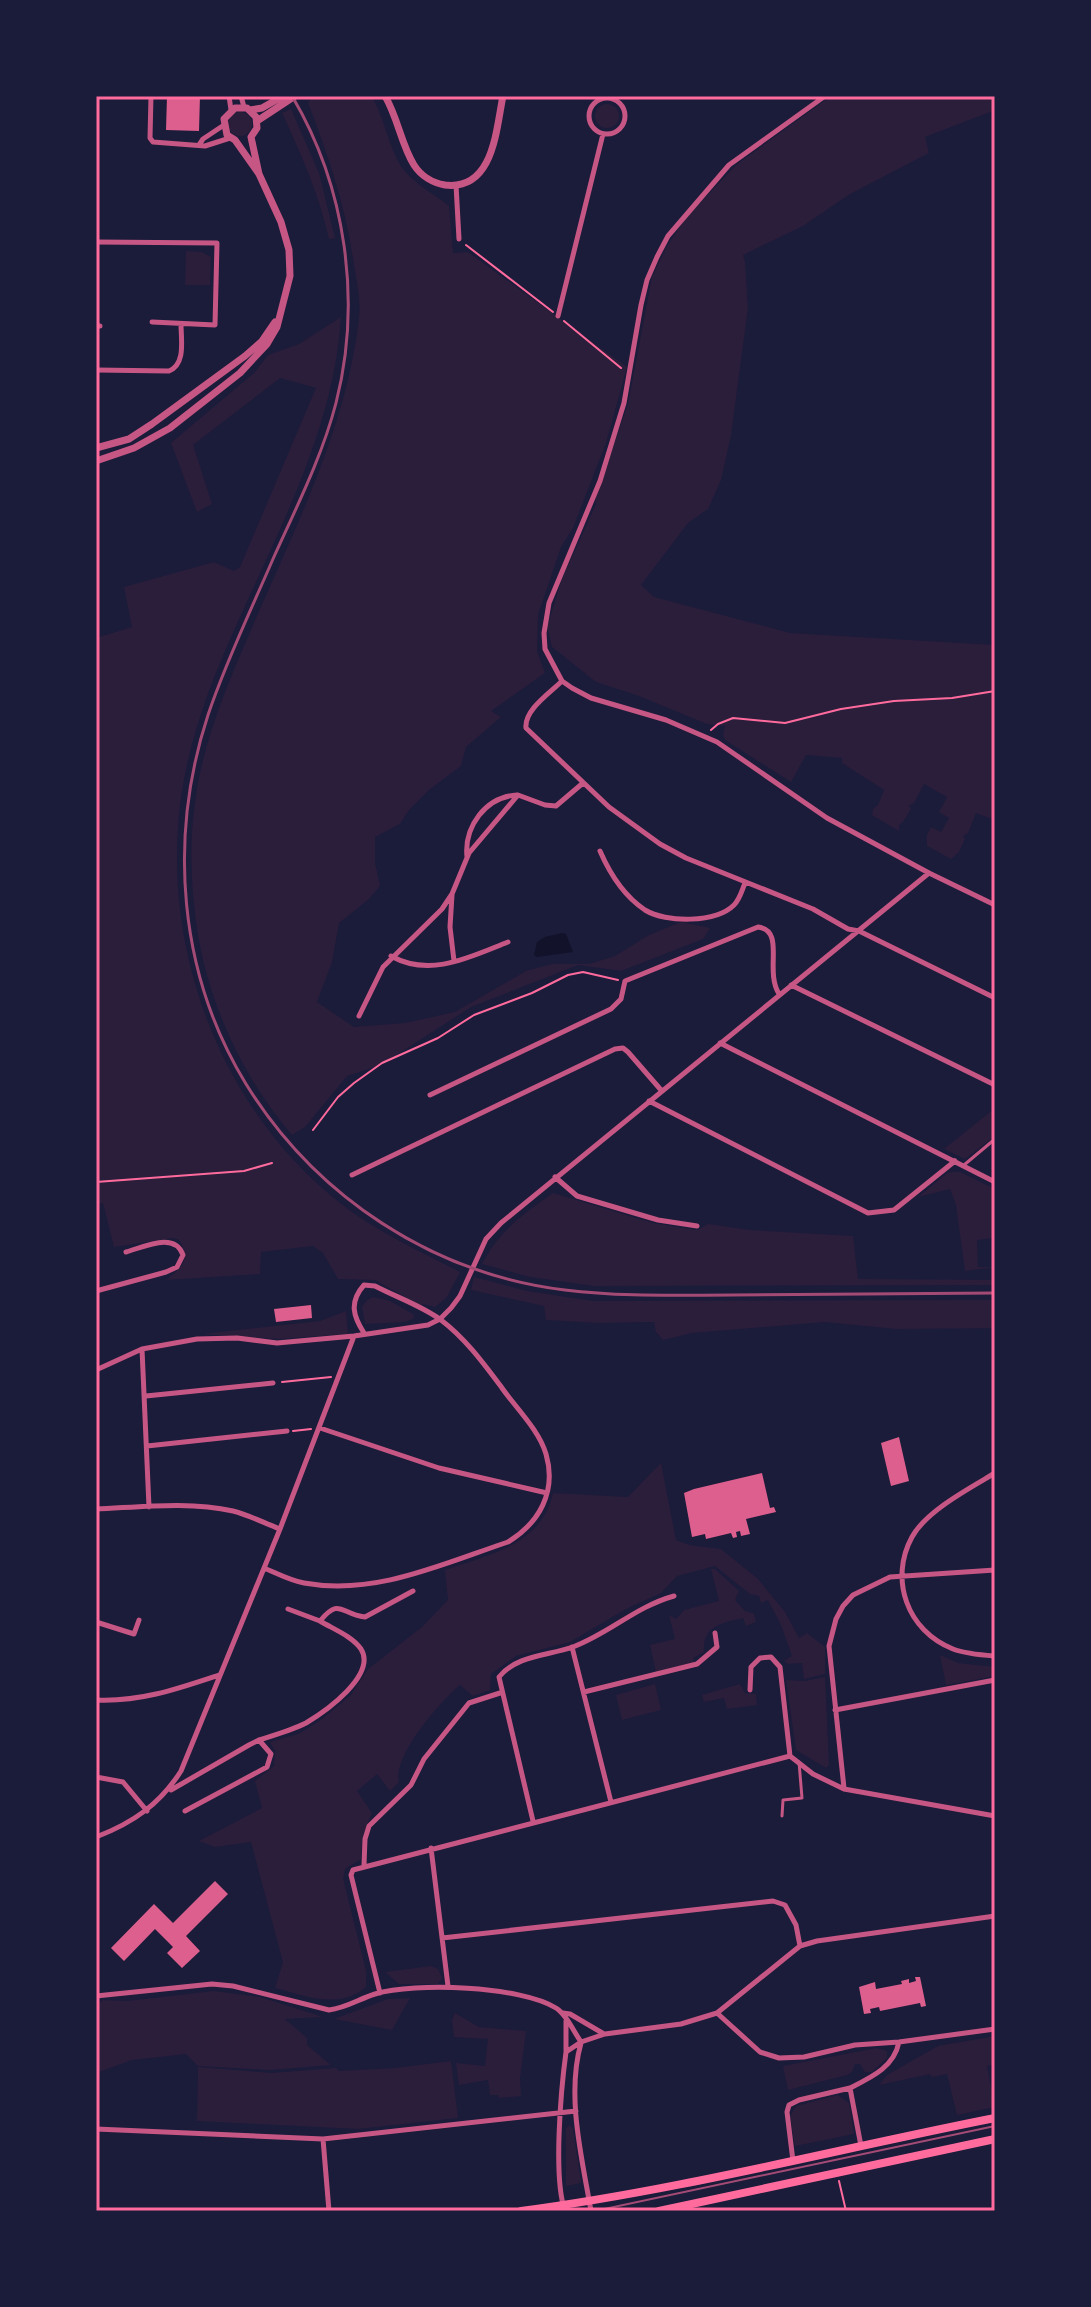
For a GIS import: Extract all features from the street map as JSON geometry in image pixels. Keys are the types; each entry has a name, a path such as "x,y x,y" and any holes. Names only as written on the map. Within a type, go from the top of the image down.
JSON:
{"main road":[{"path":"521,2211 590,2207 995,2118"},
{"path":"659,2211 995,2139"}],"street":[{"path":"151,96 152,141 212,146 233,139 244,140 251,137 257,128 257,121 241,96"},
{"path":"229,96 231,110"},
{"path":"199,145 224,125 231,110 262,108 283,96"},
{"path":"257,121 295,96"},
{"path":"385,96 417,170 435,182 456,185 477,176 488,162 503,96"},
{"path":"825,96 729,165 668,236 647,280 630,375 600,481 549,603 543,641 553,668 562,681 591,698 666,720 704,736 764,773 827,818 995,905"},
{"path":"612,97 621,105 625,121 619,130 603,134 593,128 589,112 600,99 612,97"},
{"path":"224,125 259,174"},
{"path":"558,316 603,134"},
{"path":"96,461 160,435 240,373 267,344 277,327 291,270 288,243 259,174 251,137"},
{"path":"456,185 459,239"},
{"path":"96,242 217,243 215,325 152,322"},
{"path":"96,448 129,439 245,356 262,341 283,306"},
{"path":"96,370 175,369 180,362 181,324"},
{"path":"562,681 529,714 525,721 526,728 632,826 686,858 787,898 995,998"},
{"path":"467,858 467,837 481,813 494,801 518,795 556,806 583,783"},
{"path":"359,1016 378,975 391,956 426,926 452,894 467,858 518,795"},
{"path":"600,851 613,877 633,899 647,911 669,918 688,919 726,910 740,896 745,883"},
{"path":"96,1370 142,1349 197,1339 237,1338 277,1343 414,1329 440,1319 460,1296 486,1239 501,1223 929,873"},
{"path":"452,894 450,927 454,961"},
{"path":"430,1095 611,1009 621,999 625,981 762,927 773,936 772,979 779,994"},
{"path":"391,956 424,967 454,961 508,942"},
{"path":"791,985 995,1085"},
{"path":"720,1043 995,1182"},
{"path":"352,1175 615,1049 623,1048 628,1052 661,1090"},
{"path":"649,1101 868,1213 894,1210 955,1161"},
{"path":"555,1177 577,1196 658,1220 697,1226"},
{"path":"96,1291 166,1272 177,1267 183,1255 180,1247 167,1241 126,1252"},
{"path":"264,1568 303,1583 364,1586 386,1583 508,1542 526,1531 540,1515 549,1476 546,1453 538,1437 478,1356 440,1319 375,1286 364,1285 353,1304 354,1316 364,1333"},
{"path":"96,1837 125,1825 147,1811 169,1790 190,1751 354,1336"},
{"path":"142,1349 149,1507"},
{"path":"146,1396 273,1383"},
{"path":"320,1428 439,1468 547,1493"},
{"path":"147,1446 287,1431"},
{"path":"995,1473 931,1515 913,1535 900,1578 905,1601 915,1619 933,1638 953,1649 995,1656"},
{"path":"96,1509 217,1508 238,1512 280,1529"},
{"path":"844,1789 829,1646 836,1619 853,1595 890,1577 995,1570"},
{"path":"320,1621 330,1609 337,1607 365,1617 413,1591"},
{"path":"533,1821 500,1693 499,1677 506,1668 519,1661 572,1647 650,1603 674,1596"},
{"path":"169,1790 187,1783 259,1740 305,1723 339,1699 359,1677 365,1665 363,1652 354,1641 320,1621 288,1609"},
{"path":"96,1622 134,1634 139,1620"},
{"path":"584,1692 697,1664 717,1647 715,1633"},
{"path":"572,1647 611,1802"},
{"path":"750,1690 751,1667 760,1658 771,1657 780,1667 790,1756"},
{"path":"96,1700 123,1701 157,1696 220,1674"},
{"path":"835,1710 995,1680"},
{"path":"364,1865 369,1826 411,1785 424,1759 469,1703 500,1693"},
{"path":"185,1811 267,1767 271,1754 259,1740"},
{"path":"380,1993 351,1875 353,1870 364,1865 790,1756 813,1774 844,1789 995,1816"},
{"path":"96,1777 123,1782 147,1811"},
{"path":"431,1848 449,1986"},
{"path":"442,1938 773,1901 785,1905 796,1925 800,1946"},
{"path":"566,2052 581,2042 605,2034 681,2024 717,2013 800,1946 995,1916"},
{"path":"96,1996 212,1984 233,1986 329,2010 380,1993 449,1986 538,1999 605,2034"},
{"path":"563,2013 566,2052 560,2189 564,2208"},
{"path":"717,2013 760,2052 779,2058 804,2057 855,2045 995,2029"},
{"path":"565,2020 581,2042 575,2069 576,2111 590,2207"},
{"path":"793,2161 786,2115 789,2105 850,2088 890,2064 899,2042"},
{"path":"850,2088 861,2147"},
{"path":"96,2129 323,2139 576,2111"},
{"path":"323,2139 329,2211"}],"lane":[{"path":"963,1165 995,1139"},
{"path":"782,1816 783,1800 802,1798 799,1762"}],"path":[{"path":"459,239 630,375"},
{"path":"704,736 718,724 733,718 785,723 881,703 995,691"},
{"path":"313,1130 338,1097 354,1083 382,1063 438,1038 474,1015 532,993 568,975 583,972 625,981"},
{"path":"96,1182 244,1171 272,1163"},
{"path":"273,1383 339,1376"},
{"path":"287,1431 312,1429"},
{"path":"837,2172 846,2211"}],"shaded area":[{"path":"312,96 372,97 403,169 449,206 453,253 468,252 627,367 606,443 573,528 561,547 538,615 537,651 545,673 491,711 501,717 466,747 461,766 429,790 400,824 375,837 375,863 380,886 339,923 332,962 317,1002 354,1027 405,1023 455,1012 526,971 552,964 589,964 615,956 649,935 681,922 710,928 703,939 621,971 578,965 471,1007 381,1065 347,1076 305,1127 292,1135 243,1064 219,1012 197,929 191,850 199,780 210,734 331,438 343,399 359,319 358,292 346,223 330,163 308,103"},
{"path":"831,96 995,96 995,110 925,137 929,153 850,194 803,226 743,255 748,308 731,435 721,480 708,509 688,523 641,585 654,597 790,633 995,645 995,820 976,813 968,833 963,836 965,839 959,852 951,859 927,846 931,827 941,832 949,818 939,812 947,797 924,784 914,803 909,806 911,809 899,825 899,831 872,815 884,790 842,763 842,758 806,755 791,782 725,740 725,726 707,724 596,682 552,647 547,627 562,579 596,504 595,497 628,404 652,277 666,248 686,218 736,165"},
{"path":"607,104 616,107 619,116 616,125 607,128 598,125 595,116 598,107"},
{"path":"291,109 319,173 335,238 329,239 315,190 282,113"},
{"path":"240,112 248,116 252,124 248,132 240,136 232,132 228,124 232,116"},
{"path":"186,251 202,252 211,257 210,285 185,285"},
{"path":"341,317 325,410 310,456 215,675 196,731 180,808 177,881 183,933 195,985 213,1035 237,1083 266,1127 300,1167 340,1203 383,1232 460,1272 447,1297 435,1307 421,1306 375,1280 338,1279 323,1253 313,1246 261,1252 260,1274 166,1280 185,1258 179,1240 173,1238 114,1247 103,1203 96,1204 96,638 132,627 124,587 214,562 234,571 240,567 316,388 280,378 193,445 212,504 197,512 171,443 255,372 268,355 299,344"},
{"path":"566,934 573,952 534,955 537,942"},
{"path":"995,1108 995,1136 965,1159 944,1149"},
{"path":"960,1172 995,1189 995,1258 993,1238 977,1240 978,1267 995,1267 965,1271 956,1205 950,1189 918,1197 947,1173"},
{"path":"553,1193 653,1223 697,1230 708,1224 750,1230 853,1236 858,1279 995,1280 995,1285 594,1286 530,1277 482,1264 504,1233"},
{"path":"474,1277 527,1291 593,1301 995,1300 995,1328 896,1329 825,1322 692,1333 663,1340 656,1332 654,1322 546,1320 544,1306 471,1290"},
{"path":"373,1297 390,1301 413,1314 414,1318 406,1322 365,1324 362,1307"},
{"path":"346,1311 348,1334 279,1339 202,1334 320,1321"},
{"path":"661,1463 676,1540 721,1549 758,1579 785,1612 799,1638 807,1633 825,1647 825,1674 804,1679 802,1663 788,1664 784,1661 792,1656 768,1600 761,1603 759,1596 750,1594 715,1566 677,1576 661,1593 626,1609 570,1642 516,1656 491,1674 490,1690 473,1696 460,1685 430,1716 410,1744 399,1771 399,1782 390,1791 377,1774 357,1791 372,1813 363,1835 361,1859 345,1869 343,1878 366,1971 366,1987 356,1994 334,2000 275,1988 283,1962 251,1842 215,1847 199,1841 262,1808 255,1781 274,1766 275,1751 270,1742 298,1734 321,1720 351,1695 368,1669 422,1627 448,1600 445,1570 495,1553 525,1536 547,1511 553,1493 628,1497"},
{"path":"711,1569 715,1569 739,1591 735,1600 745,1611 754,1614 756,1622 746,1626 743,1618 715,1627 706,1636 704,1652 693,1658 694,1662 656,1672 650,1645 675,1639 669,1615 676,1619 684,1610 719,1601"},
{"path":"940,1655 958,1663 995,1667 995,1676 946,1685"},
{"path":"825,1677 829,1765 826,1768 796,1750 786,1680 805,1681"},
{"path":"655,1684 661,1710 622,1720 616,1695"},
{"path":"740,1684 745,1693 756,1694 757,1705 727,1709 724,1698 704,1702 702,1695"},
{"path":"431,1966 438,1969 442,1978 438,1984 399,1984 385,1972"},
{"path":"214,1991 260,1997 323,2017 285,2019 307,2038 307,2045 331,2065 270,2070 198,2066 186,2054 132,2060 96,2073 96,2005 103,2000 127,2001"},
{"path":"410,1998 392,2030 334,2019 388,1999"},
{"path":"455,2013 479,2027 526,2031 521,2096 499,2098 498,2095 490,2095 488,2080 459,2085 456,2063 485,2066 488,2039 454,2037 452,2020"},
{"path":"995,2036 995,2064 987,2066 995,2107 957,2115 947,2074 932,2077 930,2074 879,2085 887,2075 938,2046"},
{"path":"877,2048 887,2051 887,2058 872,2072 865,2072 860,2064 855,2064 847,2075 788,2090 783,2066"},
{"path":"451,2061 458,2118 358,2129 197,2121 198,2067 271,2073 395,2068"},
{"path":"838,2095 849,2103 854,2134 795,2146 790,2116 796,2106"},
{"path":"570,2125 581,2183 566,2186 566,2128"}],"building":[{"path":"167,96 200,96 199,131 166,130"},
{"path":"311,1305 312,1318 276,1322 274,1309"},
{"path":"899,1437 909,1481 891,1486 881,1443"},
{"path":"762,1473 770,1508 774,1507 776,1512 746,1519 750,1534 741,1536 740,1531 733,1538 731,1533 706,1539 705,1534 692,1537 684,1493"},
{"path":"215,1881 228,1894 186,1936 200,1951 182,1968 167,1953 173,1947 155,1929 124,1961 111,1948 154,1904 173,1923"},
{"path":"915,1977 920,1977 926,2006 921,2007 920,2003 880,2011 879,2007 864,2014 859,1987 875,1982 876,1989 902,1984 901,1981 909,1979 909,1983 916,1981"}],"tram line":[{"path":"595,2211 995,2126"}],"railway":[{"path":"292,96 310,131 337,206 348,285 344,364 336,403 316,463 239,636 208,715 195,761 185,856 186,904 206,997 223,1041 246,1084 274,1125 307,1162 343,1195 425,1248 469,1267 516,1281 565,1290 628,1295 995,1293"}]}
